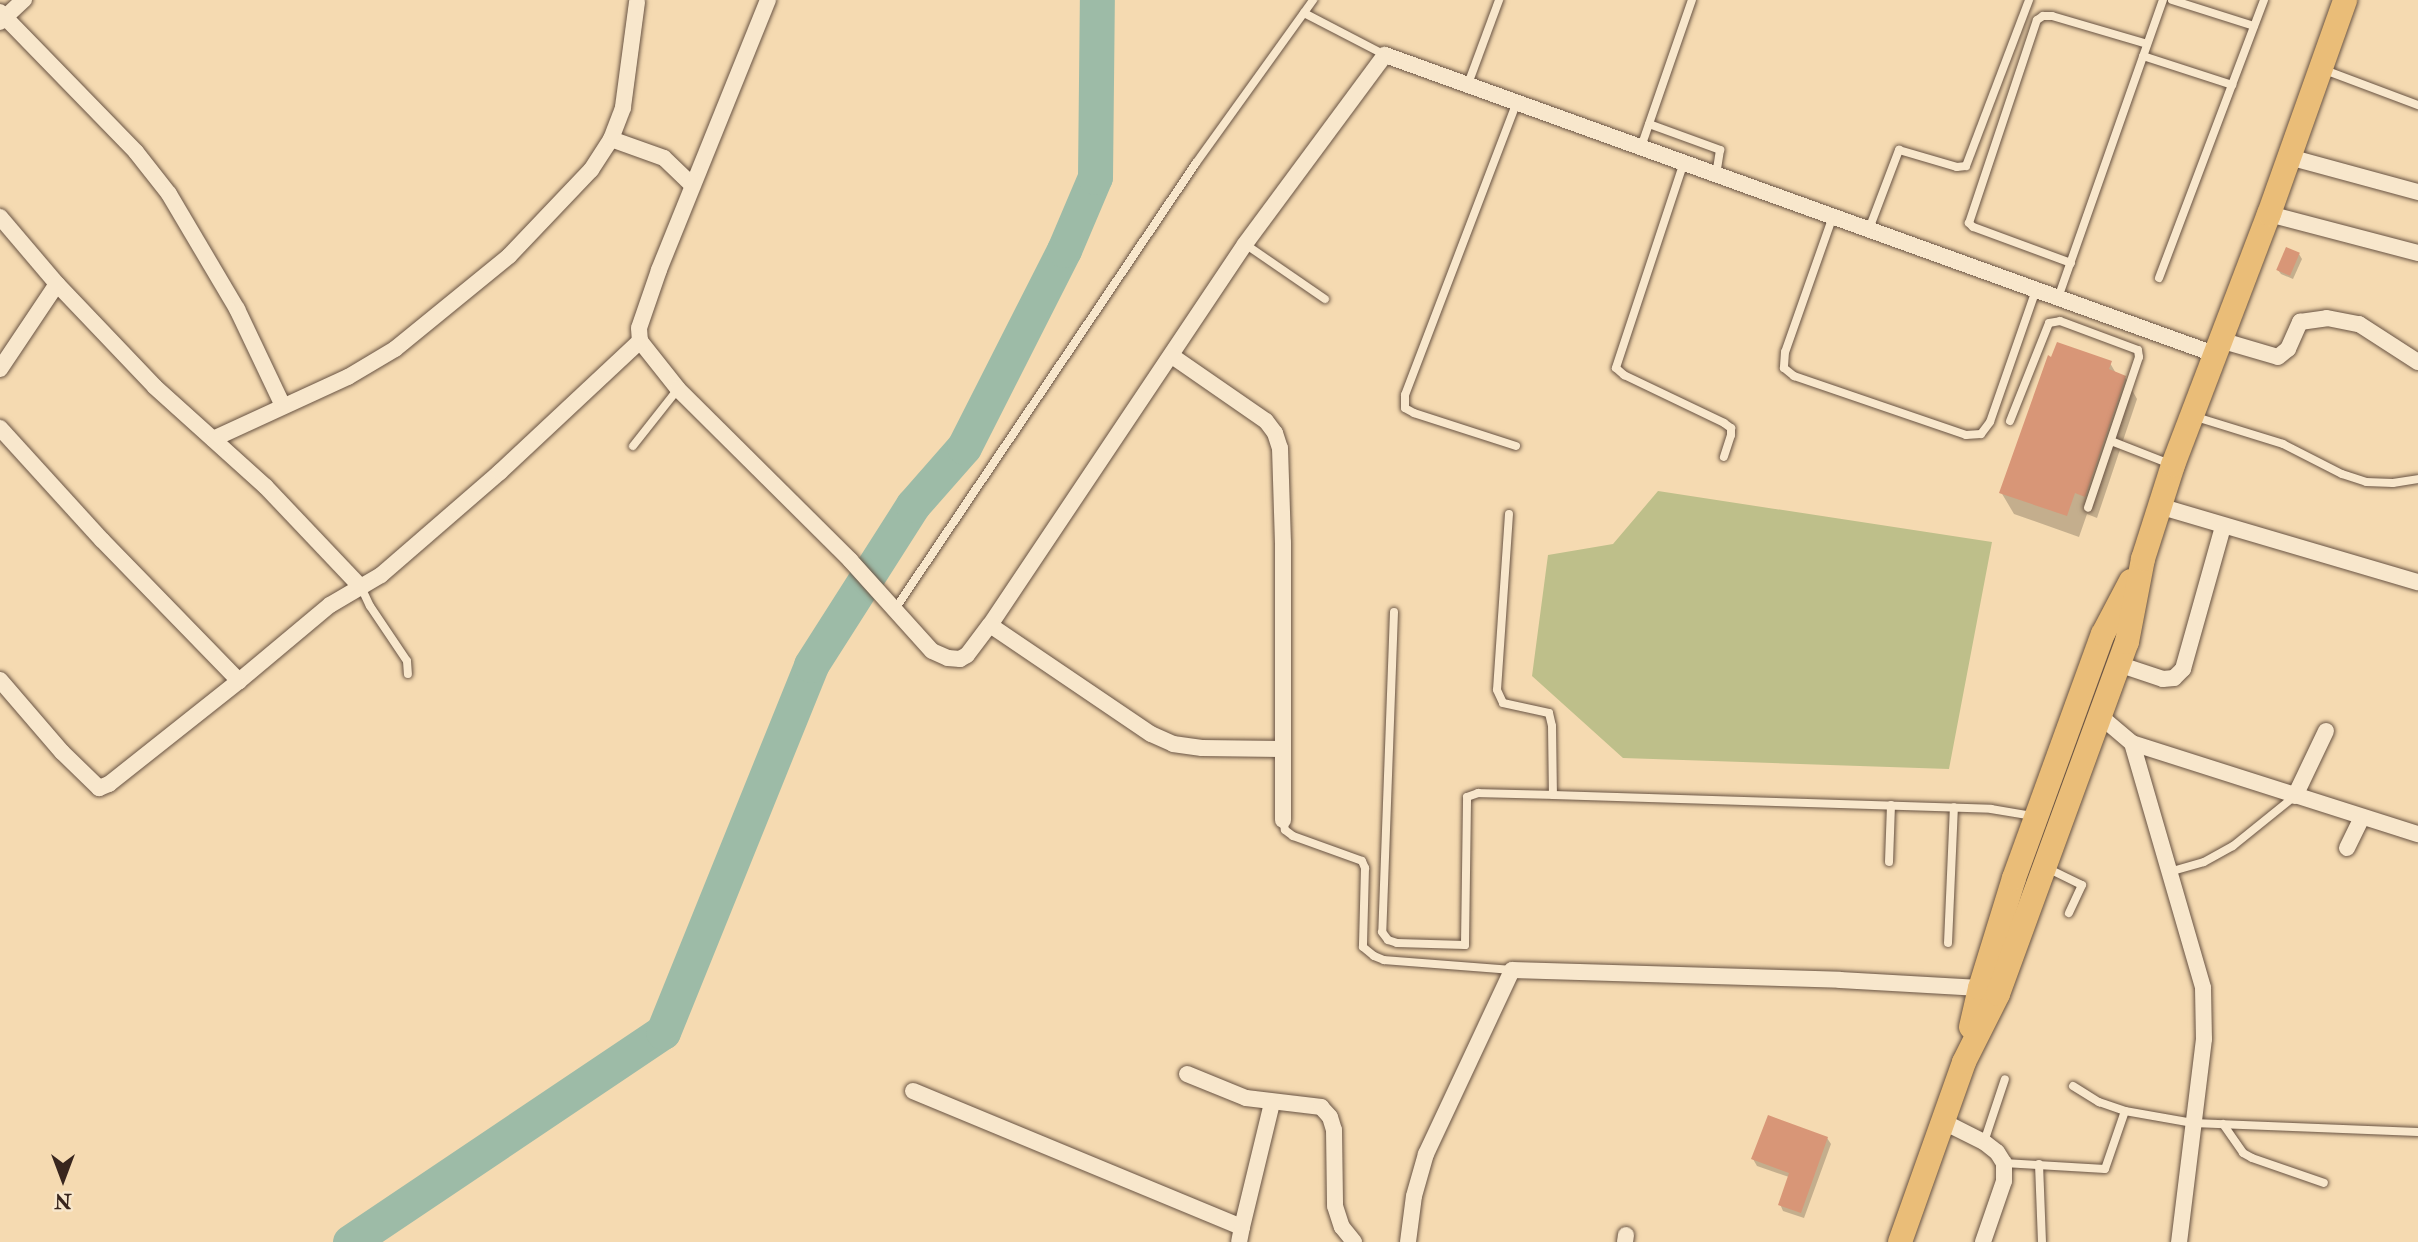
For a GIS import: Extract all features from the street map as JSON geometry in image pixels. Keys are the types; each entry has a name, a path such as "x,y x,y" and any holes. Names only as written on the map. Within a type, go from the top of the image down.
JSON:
{"main road":[{"path":"1900,1242 1941,1121 1964,1062 1998,994 2127,642 2143,559 2159,506 2190,415 2269,214 2345,0"},
{"path":"1964,1062 1980,988 2036,816 2104,634 2143,559"}],"street":[{"path":"24,0 2,17 136,152 169,194 237,309 283,406"},
{"path":"768,0 692,185 651,294 639,328 640,341 646,352 678,389 850,560 932,651 954,659 967,655 990,625 1245,244 1385,54 2058,298 2217,347 2278,357 2288,349 2301,322 2327,318 2359,324 2418,362"},
{"path":"213,439 348,377 395,349 449,308 509,256 591,170 611,139 623,107 638,2"},
{"path":"611,139 664,158 692,185"},
{"path":"2289,157 2418,192"},
{"path":"2269,214 2418,253"},
{"path":"0,217 57,284 155,387 265,487 361,587"},
{"path":"0,369 57,284"},
{"path":"0,680 62,752 99,788 109,784 330,605 381,575 500,472 640,341"},
{"path":"1172,356 1266,421 1275,433 1283,472 1283,820"},
{"path":"0,428 102,540 239,681"},
{"path":"2159,506 2223,527 2418,582"},
{"path":"2118,664 2163,678 2174,678 2183,669 2223,527"},
{"path":"990,625 1151,734 1173,744 1202,748 1281,749"},
{"path":"2100,716 2132,743 2418,834"},
{"path":"2295,796 2326,731"},
{"path":"2132,743 2203,988 2204,1039 2179,1242"},
{"path":"2347,848 2362,817"},
{"path":"1408,1242 1413,1196 1423,1163 1512,970 1980,988"},
{"path":"1187,1074 1246,1098 1321,1107 1330,1117 1337,1180 1335,1206 1342,1227 1354,1242"},
{"path":"913,1091 1240,1234 1272,1103"},
{"path":"1941,1121 1984,1142 1997,1152 2004,1163 2004,1181 1983,1242"}],"lane":[{"path":"895,609 1196,163 1313,0"},
{"path":"1468,84 1499,0"},
{"path":"1641,147 1692,0"},
{"path":"1869,229 1899,150 1958,167 1966,166 2029,0"},
{"path":"2058,298 2163,0"},
{"path":"2172,0 2254,26"},
{"path":"2159,278 2264,0"},
{"path":"1304,13 1385,54"},
{"path":"2071,262 1973,228 1969,223 2038,20 2043,16 2052,16 2147,44"},
{"path":"2143,56 2232,85"},
{"path":"2320,68 2418,105"},
{"path":"1516,446 1413,413 1405,408 1405,395 1517,102"},
{"path":"1649,124 1720,150 1716,174"},
{"path":"1684,162 1616,368 1624,375 1731,428 1724,457"},
{"path":"1833,216 1786,352 1784,368 1794,376 1966,435 1981,434 1990,422 2036,290"},
{"path":"1245,244 1325,299"},
{"path":"2010,421 2042,333 2049,323 2060,321 2138,350 2139,357 2088,509"},
{"path":"633,446 678,389"},
{"path":"2190,415 2283,444 2342,474 2367,482 2393,483 2418,479"},
{"path":"2111,441 2173,465"},
{"path":"1509,514 1497,690 1503,703 1549,713 1552,726 1553,795"},
{"path":"361,587 370,606 407,661 408,674"},
{"path":"1394,612 1382,932 1388,940 1397,943 1465,945 1467,797 1478,793 1991,809 2036,816 2060,825"},
{"path":"2169,872 2204,862 2233,846 2295,796"},
{"path":"1889,862 1891,805"},
{"path":"1948,943 1954,807"},
{"path":"1283,820 1285,830 1293,836 1363,861 1363,947 1374,956 1384,960 1512,970"},
{"path":"2045,867 2082,885 2069,912"},
{"path":"1984,1142 2005,1079"},
{"path":"2073,1086 2099,1102 2124,1111 2193,1123 2418,1132"},
{"path":"2004,1163 2105,1169 2124,1111"},
{"path":"2223,1124 2243,1153 2323,1183"},
{"path":"2039,1164 2042,1242"}],"green space":[{"path":"1658,491 1992,542 1949,769 1623,758 1532,676 1548,555 1613,544"}],"building":[{"path":"2286,247 2300,253 2290,276 2276,270"},
{"path":"2057,342 2112,361 2109,369 2126,376 2085,497 2075,493 2067,516 1999,493 2048,355 2051,357"},
{"path":"1768,1115 1828,1137 1801,1213 1778,1205 1789,1173 1751,1159"}],"waterway":[{"path":"350,1242 663,1032 811,665 913,505 964,447 1064,250 1095,177 1097,0"}]}
